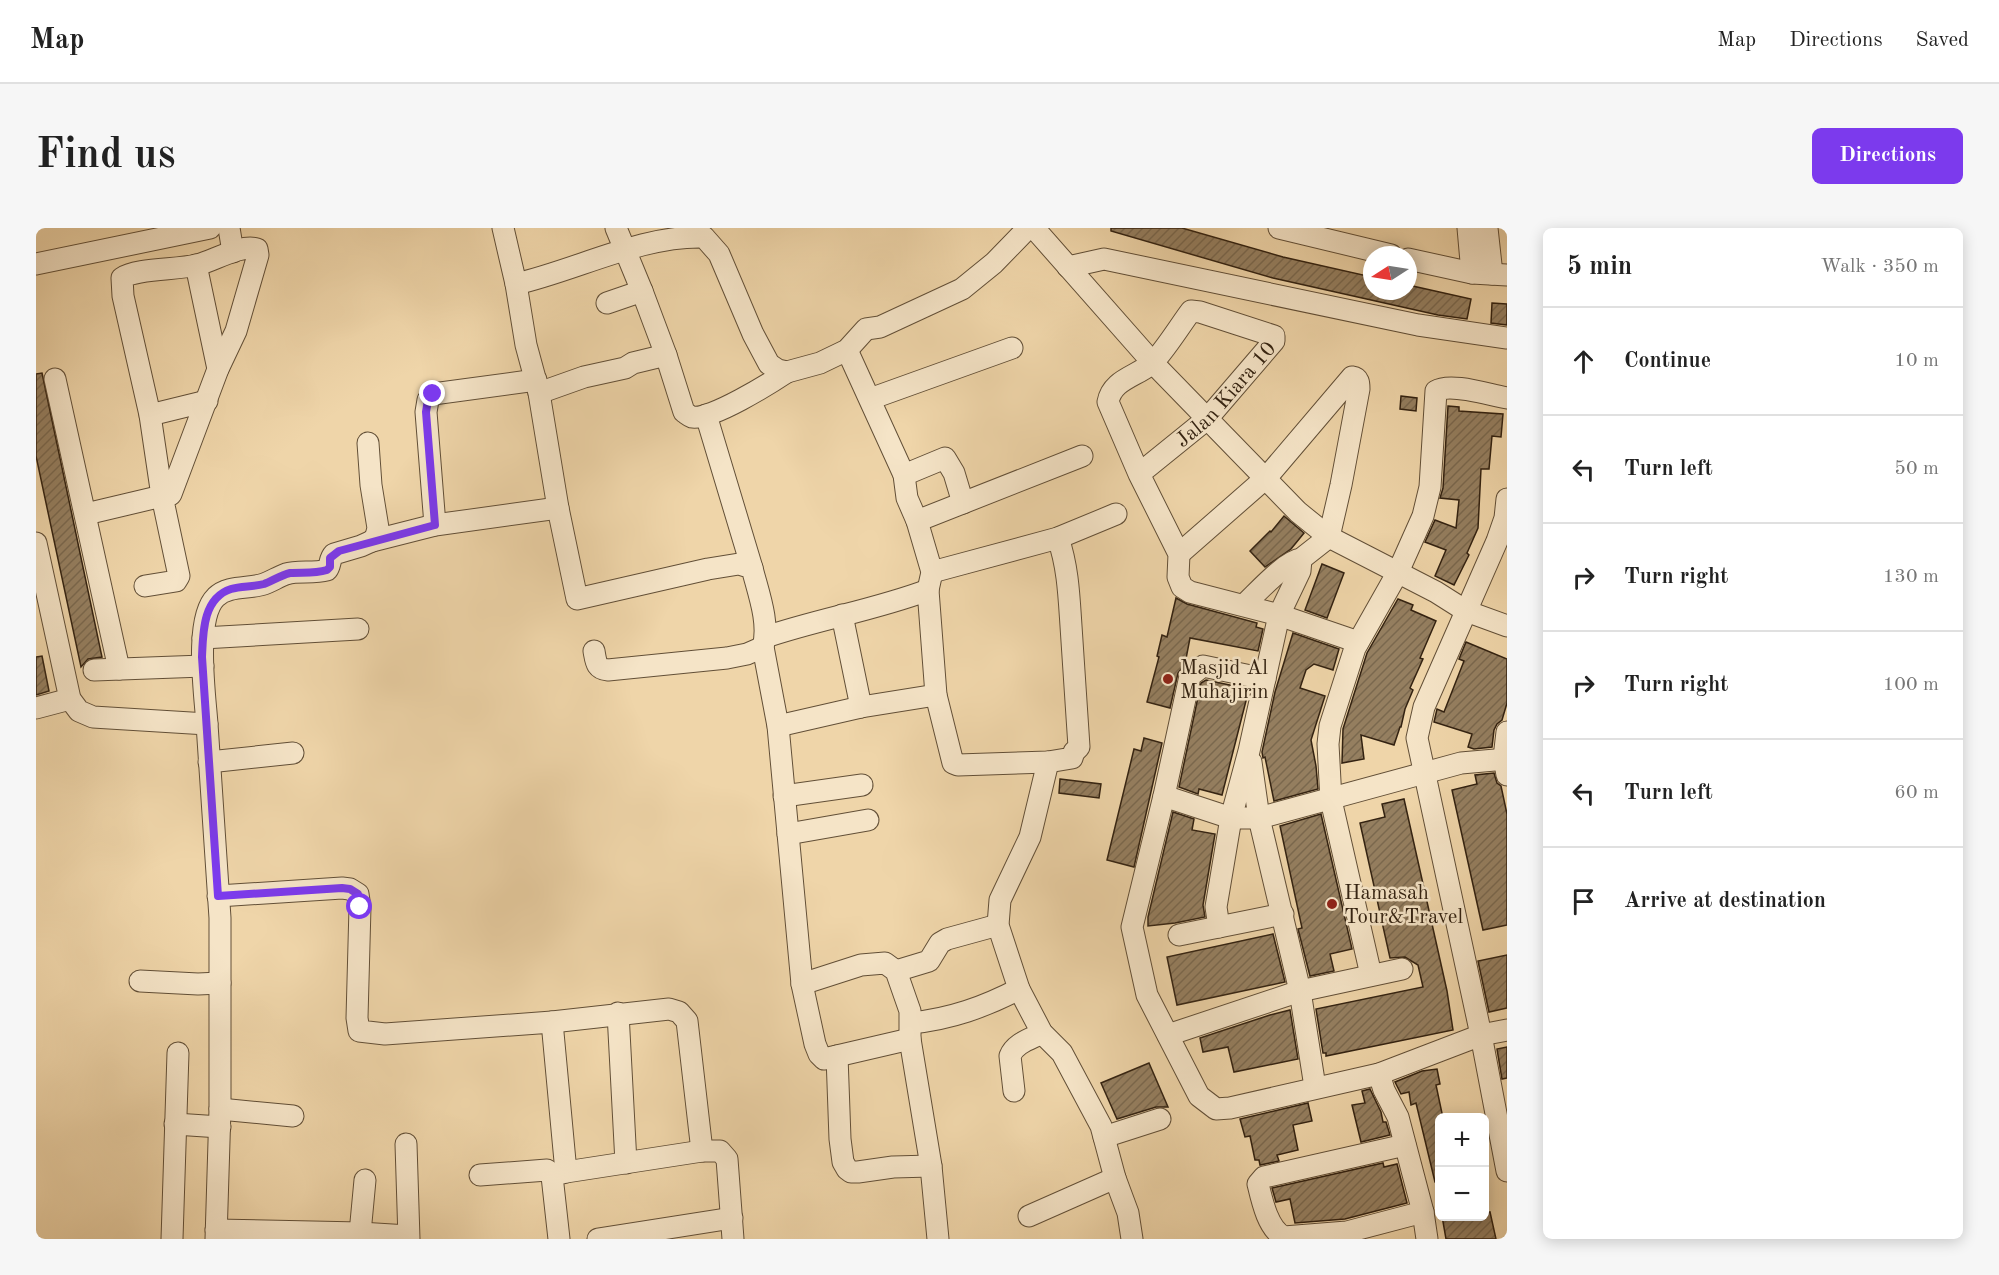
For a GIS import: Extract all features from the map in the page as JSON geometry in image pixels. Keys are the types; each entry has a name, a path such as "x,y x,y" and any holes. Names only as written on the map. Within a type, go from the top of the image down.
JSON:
{"street":[{"path":"36,264 210,228"},
{"path":"229,228 233,252"},
{"path":"503,228 516,284 526,345 537,386 558,508 577,599 708,569 739,564 752,568"},
{"path":"616,228 666,355 684,412 693,417 724,408 788,372 820,363 847,350 866,329 880,327 962,289 994,263 1028,228"},
{"path":"1034,228 1153,363 1267,477 1298,512 1329,537 1398,572 1466,611 1507,626"},
{"path":"1279,228 1363,248"},
{"path":"1468,228 1490,274"},
{"path":"1487,228 1490,274"},
{"path":"516,284 544,278 625,251 703,232 719,254 753,334 769,364 778,370 788,372"},
{"path":"86,514 162,496 171,494 218,369 236,331 258,255 256,249 233,252 196,265 135,273 122,278 123,296 150,416 162,496 179,576 176,581 145,586"},
{"path":"1068,267 1104,259 1418,325 1507,338"},
{"path":"1417,261 1490,274"},
{"path":"196,265 218,369"},
{"path":"606,303 642,291"},
{"name":"Jalan Kiara 10","path":"1139,474 1207,419 1274,342 1274,336 1195,310 1191,311 1153,363 1115,386 1109,392 1108,402 1139,474 1179,554 1178,577 1182,587 1190,592 1279,615 1358,642"},
{"path":"870,399 1012,348"},
{"path":"847,350 903,475 907,498 917,521 930,581 936,695 953,763 958,765 1048,762 1072,758 1079,747 1068,583 1064,556 1058,538"},
{"path":"435,525 426,412 428,400 433,394 537,386 625,368 633,363 666,355"},
{"path":"1179,554 1267,477 1352,377 1358,380 1357,400 1329,537 1301,559 1289,565 1244,605"},
{"path":"55,379 118,669"},
{"path":"1371,975 1331,800 1328,744 1330,726 1358,642 1398,572 1423,516 1430,487 1436,392 1439,389 1451,388 1507,398"},
{"path":"150,416 207,401"},
{"path":"706,415 752,568 764,617 764,642 778,726 802,984 819,1054 824,1059 837,1056 937,1020 965,1013 1020,989"},
{"path":"368,443 371,485 378,528 372,541"},
{"path":"917,521 1082,456"},
{"path":"903,475 945,458 954,473 963,503"},
{"path":"1507,499 1505,518 1497,541 1424,707 1416,738 1507,1171"},
{"path":"406,1144 409,1238 360,1233 216,1234 220,1118 220,983 218,896 203,666 203,638 208,611 216,596 231,589 262,585 288,573 327,570 330,567 330,558 334,554 372,541 435,525 558,508"},
{"path":"594,651 597,666 608,670 747,654 764,642 801,625 909,597 930,581 1058,538 1116,514"},
{"path":"36,543 70,699 79,711 93,717 207,724"},
{"path":"1219,927 1216,907 1231,818 1249,751 1279,615 1300,572 1301,559"},
{"path":"842,615 861,707"},
{"path":"203,638 358,629"},
{"path":"94,670 203,666"},
{"path":"1265,679 1203,666 1192,673 1132,927 1147,995 1199,1096 1216,1108 1230,1108 1379,1074 1480,1035 1507,1030"},
{"path":"778,726 861,707 936,695"},
{"path":"36,708 70,699"},
{"path":"1164,796 1231,818 1259,818 1461,763 1506,764 1507,732"},
{"path":"1249,751 1259,818 1300,991 1315,1088"},
{"path":"209,762 293,753"},
{"path":"1048,762 1030,837 1000,900 998,925 1020,989 1042,1033 1062,1053 1101,1126 1115,1178 1128,1213 1132,1239"},
{"path":"784,796 862,785"},
{"path":"788,834 868,820"},
{"path":"218,896 342,888 350,889 358,894 360,907 357,1018 359,1031 385,1034 552,1022 669,1009 680,1012 687,1021 702,1151"},
{"path":"1179,935 1283,914"},
{"path":"896,971 929,961 940,944 947,939 998,925"},
{"path":"802,984 861,965 885,963 896,971 905,992 931,1167 938,1239"},
{"path":"1168,1035 1300,991 1402,969"},
{"path":"140,981 220,983"},
{"path":"618,1014 626,1163"},
{"path":"552,1022 560,1174"},
{"path":"1014,1091 1010,1056 1012,1050 1042,1033"},
{"path":"172,1239 178,1053"},
{"path":"837,1056 840,1139 843,1162 847,1168 852,1172 858,1172 893,1167 931,1167"},
{"path":"1379,1074 1384,1090 1398,1117 1423,1212 1427,1239"},
{"path":"175,1124 220,1118 293,1116"},
{"path":"1104,1137 1160,1119"},
{"path":"1405,1145 1264,1177 1258,1184 1260,1192 1267,1215 1277,1233 1291,1238 1353,1235 1423,1212"},
{"path":"559,1239 552,1177 702,1151 720,1151 727,1159 732,1228 598,1239"},
{"path":"480,1175 547,1170 560,1174"},
{"path":"1029,1216 1115,1178"},
{"path":"360,1233 365,1180"}],"building":[{"path":"1111,228 1182,228 1283,257 1363,275 1363,298 1273,278 1111,231"},
{"path":"1417,287 1471,299 1467,319 1371,300 1417,300"},
{"path":"1492,303 1507,304 1507,325 1491,323"},
{"path":"42,373 102,657 88,659 81,667 36,456 36,374"},
{"path":"1401,396 1417,398 1416,411 1400,409"},
{"path":"1448,406 1459,407 1459,411 1503,414 1501,437 1492,436 1489,469 1481,469 1478,528 1467,553 1469,555 1454,585 1435,576 1446,550 1425,542 1435,520 1456,528 1459,500 1440,498 1443,488"},
{"path":"1284,516 1304,533 1291,549 1265,567 1250,551 1271,532"},
{"path":"1322,564 1344,573 1327,618 1305,610"},
{"path":"1176,598 1187,604 1257,623 1256,627 1263,629 1258,651 1190,638 1185,664 1178,673 1170,708 1147,702 1159,657 1157,656 1162,635 1167,637"},
{"path":"1398,599 1413,605 1411,610 1436,621 1410,688 1413,690 1401,727 1394,745 1361,735 1364,759 1342,763 1343,729 1367,653"},
{"path":"1293,633 1339,649 1333,670 1314,664 1306,670 1300,688 1325,696 1311,740 1318,789 1274,801 1262,752 1275,692"},
{"path":"1466,642 1507,659 1507,703 1502,720 1494,730 1492,747 1474,749 1468,747 1472,734 1434,722 1437,709 1444,712 1464,661 1459,659"},
{"path":"42,656 49,691 36,695 36,657"},
{"path":"1206,680 1249,689 1222,795 1199,789 1198,794 1179,787 1201,683"},
{"path":"1144,738 1162,743 1134,867 1107,860 1134,749 1141,751"},
{"path":"1494,773 1497,783 1501,786 1507,814 1507,925 1483,930 1452,790 1477,784 1475,775"},
{"path":"1060,779 1101,784 1099,798 1059,793"},
{"path":"1404,799 1447,991 1453,1030 1326,1056 1326,1053 1323,1053 1316,1009 1423,987 1418,965 1405,957 1390,958 1360,823 1385,817 1382,804"},
{"path":"1173,812 1194,819 1192,830 1215,834 1203,905 1205,917 1148,926 1148,917"},
{"path":"1321,814 1352,949 1330,954 1334,971 1310,976 1298,929 1302,928 1280,826"},
{"path":"1273,934 1285,982 1177,1005 1167,957"},
{"path":"1507,955 1507,1008 1489,1012 1478,961"},
{"path":"1290,1010 1298,1059 1234,1072 1228,1047 1203,1052 1200,1038"},
{"path":"1507,1047 1507,1078 1502,1079 1497,1049"},
{"path":"1149,1063 1168,1107 1156,1107 1117,1119 1101,1083"},
{"path":"1437,1069 1440,1084 1436,1085 1442,1113 1435,1113 1435,1182 1416,1103 1411,1105 1409,1092 1401,1094 1395,1082 1422,1071"},
{"path":"1370,1089 1390,1135 1361,1142 1352,1105 1365,1103 1362,1091"},
{"path":"1308,1103 1312,1121 1293,1125 1298,1150 1277,1155 1279,1161 1260,1165 1259,1160 1255,1160 1250,1136 1245,1137 1240,1119"},
{"path":"1383,1163 1384,1167 1397,1164 1407,1203 1345,1219 1295,1223 1290,1199 1276,1202 1272,1188"},
{"path":"1489,1212 1496,1239 1446,1239 1443,1221 1489,1221"}],"place":[{"name":"Masjid Al Muhajirin","path":"1168,679"},
{"name":"Hamasah Tour&Travel","path":"1332,904"}],"route":[{"path":"360,907 358,894 350,889 342,888 218,896 202,657 203,638 208,611 216,596 231,589 262,585 288,573 322,572 330,567 330,558 339,551 435,525 426,412 428,400 433,394"}]}
